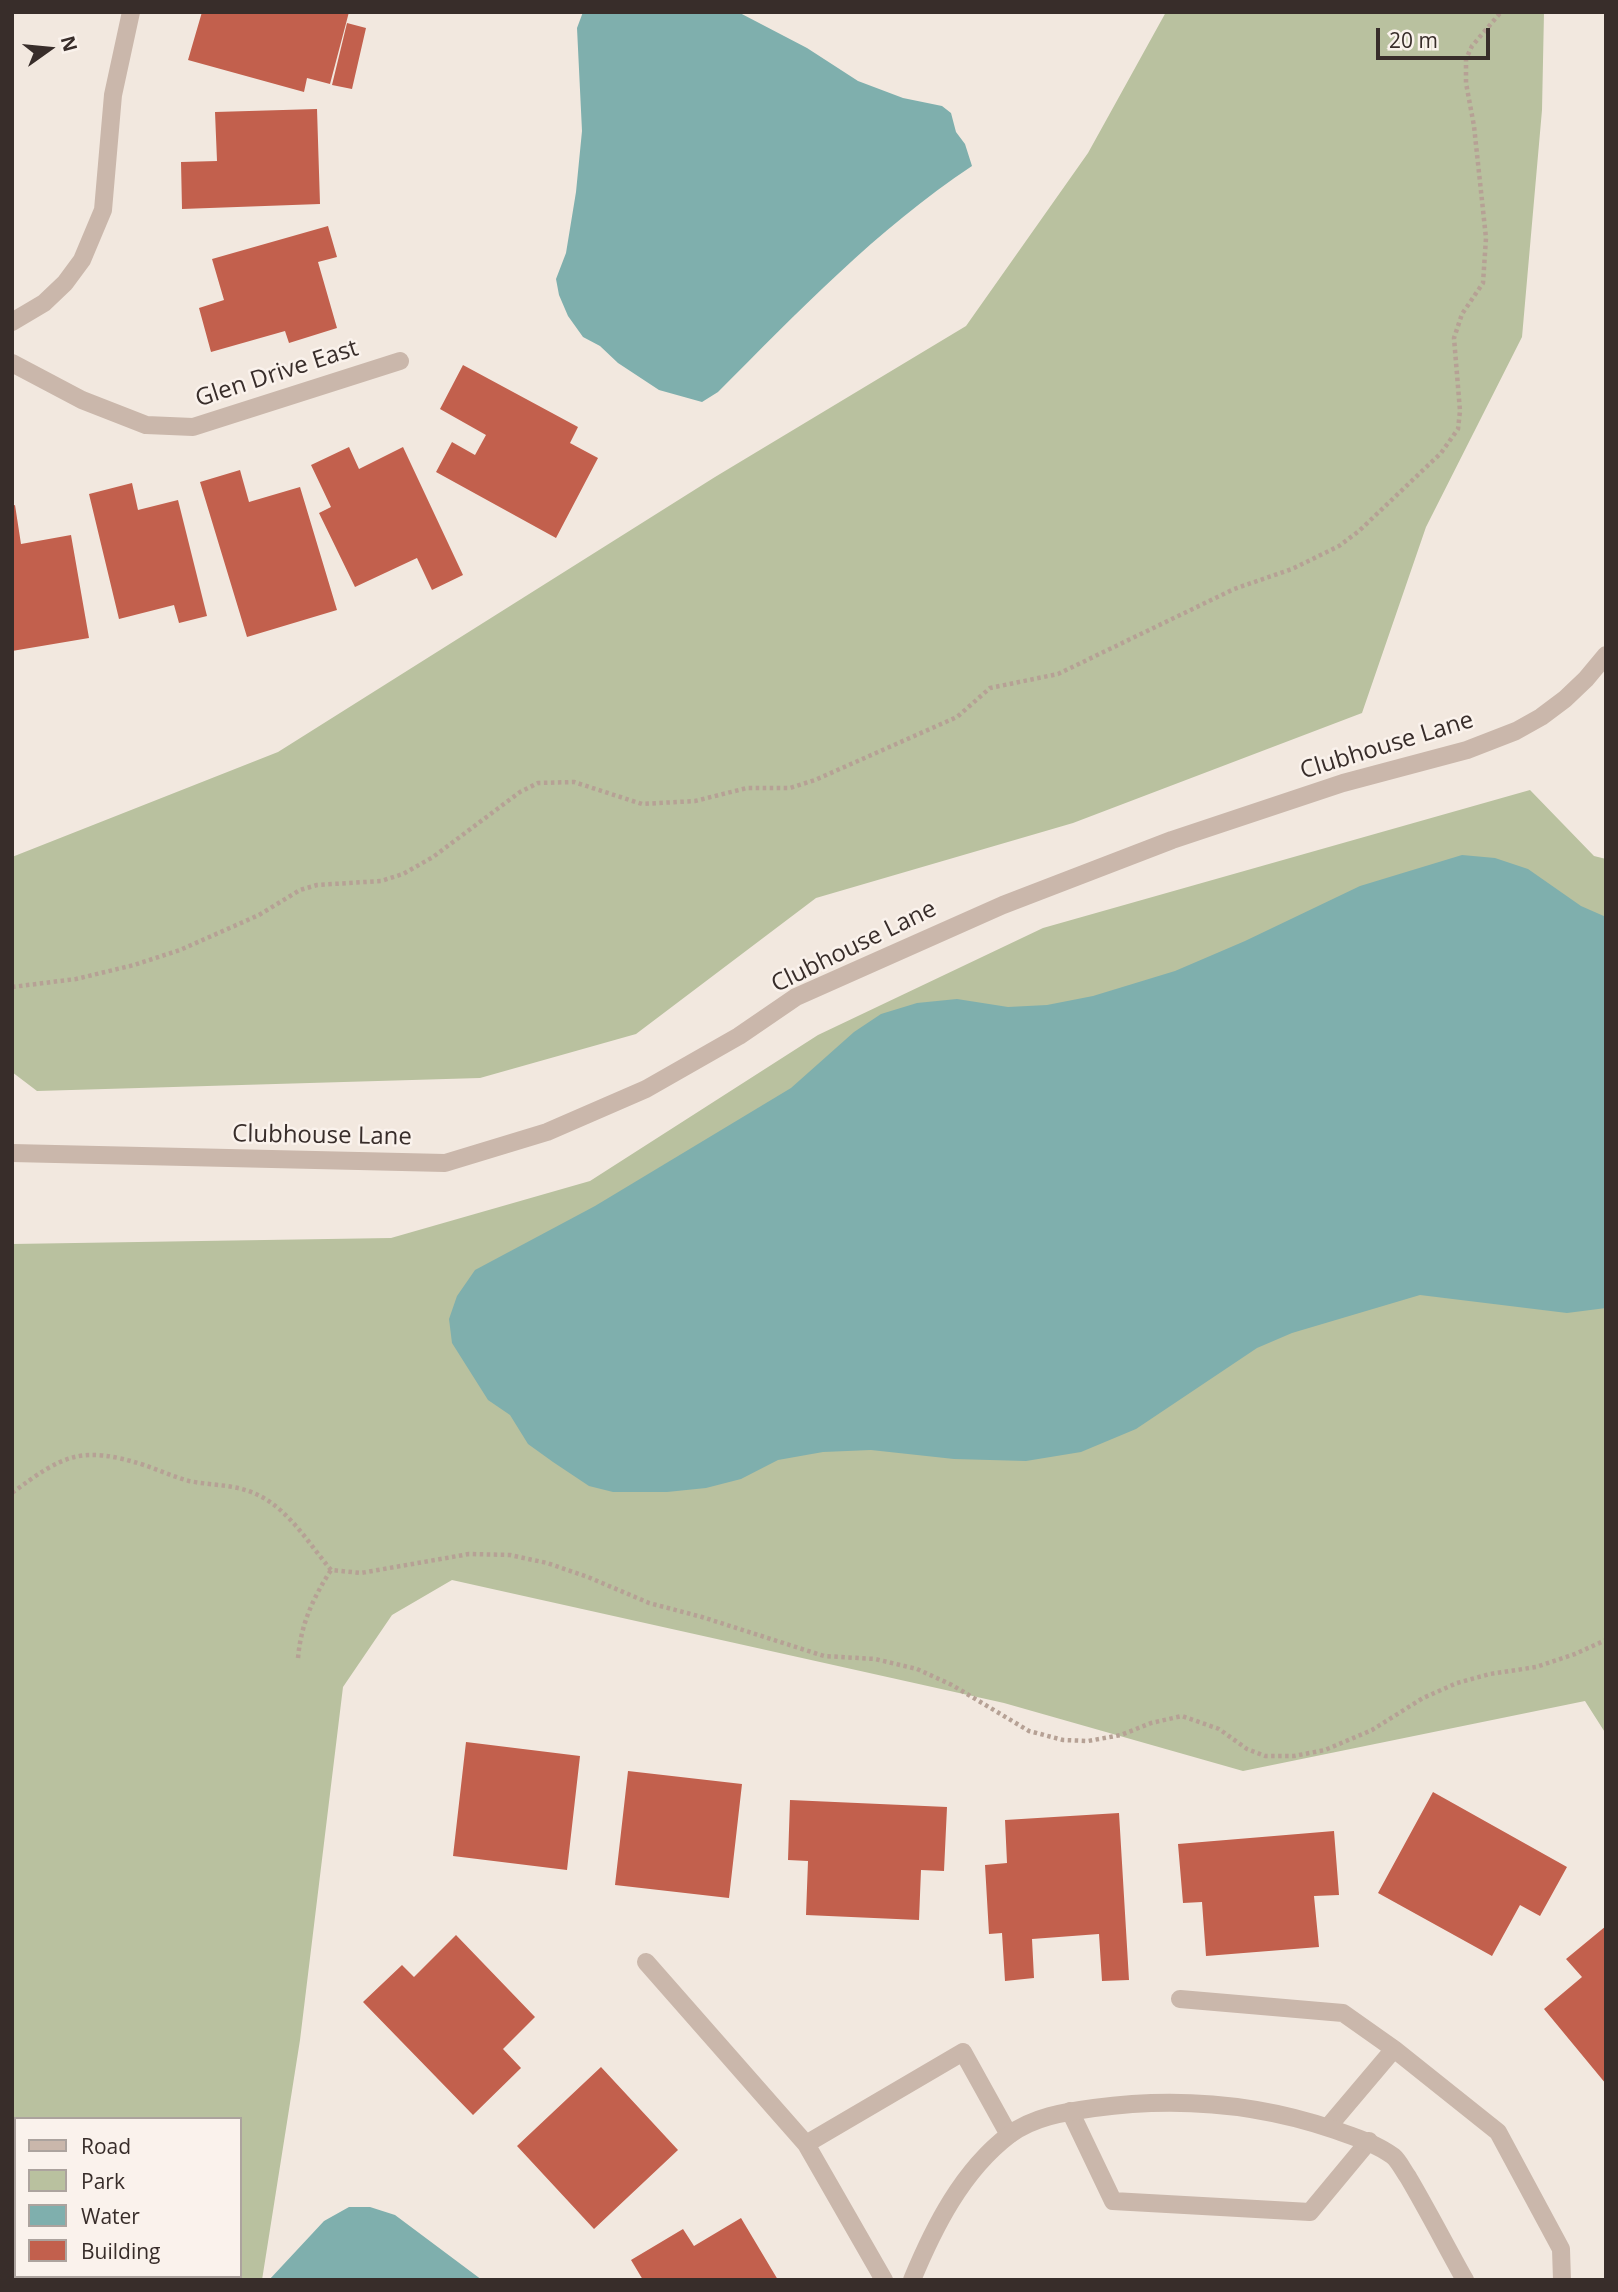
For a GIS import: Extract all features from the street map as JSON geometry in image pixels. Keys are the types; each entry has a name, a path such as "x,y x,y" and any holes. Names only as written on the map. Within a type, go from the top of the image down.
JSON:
{"street":[{"path":"12,322 44,303 65,283 82,260 103,210 113,95 131,12"},
{"name":"Glen Drive East","path":"12,363 82,400 146,425 193,427 400,361"},
{"name":"Clubhouse Lane","path":"12,1153 445,1163 547,1132 646,1089 739,1036 796,997 1003,905 1172,840 1343,783 1467,750 1516,731 1565,699 1606,655"},
{"path":"646,1962 806,2144 884,2280"},
{"path":"1180,1998 1343,2013 1394,2049 1498,2133 1561,2249 1562,2280"},
{"path":"1328,2127 1394,2049"},
{"path":"806,2144 963,2052 1009,2136"},
{"path":"912,2280 931,2234 944,2211 975,2168 1009,2136 1037,2119 1070,2111 1137,2102 1171,2101 1238,2106 1304,2119 1369,2141 1395,2158 1465,2280"},
{"path":"1070,2111 1114,2201 1310,2212 1369,2141"}],"path":[{"path":"12,987 76,979 169,954 217,934 309,887 337,882 381,881 403,874 433,857 520,792 538,783 574,782 642,804 695,801 747,788 790,788 957,717 990,688 1058,674 1234,589 1292,569 1339,546 1359,531 1441,453 1458,429 1460,411 1454,338 1462,314 1483,283 1486,238 1474,126 1466,83 1466,59 1472,46 1501,12"},
{"path":"12,1493 53,1464 83,1453 104,1454 188,1481 235,1486 262,1497 287,1516 331,1570 361,1573 469,1554 509,1555 547,1563 649,1603 824,1656 875,1659 917,1669 952,1685 1029,1731 1063,1740 1088,1741 1121,1735 1151,1723 1182,1716 1219,1729 1247,1749 1265,1756 1294,1756 1325,1751 1372,1730 1423,1698 1457,1683 1490,1674 1536,1667 1606,1640"},
{"path":"298,1658 308,1613 331,1570"}],"green space":[{"path":"1166,12 1544,12 1542,110 1522,337 1426,527 1362,713 1073,823 816,898 636,1034 480,1078 37,1091 12,1072 12,857 278,752 715,477 966,326 1088,153"},
{"path":"1530,790 1594,856 1606,859 1606,1734 1585,1701 1243,1771 1004,1703 452,1580 392,1615 343,1687 300,2040 262,2280 12,2280 12,1244 391,1238 590,1181 818,1035 1043,928"}],"water":[{"path":"583,12 738,12 807,48 858,81 903,98 942,106 951,113 956,132 965,144 972,166 871,244 808,302 718,392 702,402 659,390 618,363 600,346 583,337 568,316 559,295 556,279 566,253 582,131 577,28"},
{"path":"1462,855 1495,858 1528,869 1581,906 1606,917 1606,1308 1567,1313 1420,1295 1292,1333 1257,1348 1136,1429 1081,1452 1026,1461 954,1459 871,1450 823,1452 778,1460 741,1479 706,1488 667,1492 613,1492 589,1486 553,1462 528,1444 510,1415 488,1400 452,1343 449,1319 457,1296 475,1270 595,1206 791,1088 854,1032 881,1014 917,1003 957,999 1008,1007 1047,1005 1093,996 1175,971 1360,886"},
{"path":"349,2207 370,2207 395,2215 482,2280 269,2280 324,2221"}],"building":[{"path":"202,12 349,12 330,84 307,78 304,92 188,60"},
{"path":"347,23 366,28 352,89 332,85"},
{"path":"317,109 320,204 182,209 181,162 217,161 215,112"},
{"path":"328,226 337,257 318,262 337,328 289,343 285,331 211,352 199,308 224,300 212,259"},
{"path":"463,365 578,427 570,443 598,458 556,538 436,472 452,442 475,455 486,435 440,409"},
{"path":"349,447 359,469 403,447 463,575 432,590 417,558 355,587 319,513 331,507 311,465"},
{"path":"240,470 249,502 300,487 337,610 247,637 200,482"},
{"path":"132,483 138,510 178,500 207,616 179,623 174,605 119,619 89,494"},
{"path":"15,505 21,544 71,535 89,638 12,651 12,506"},
{"path":"466,1742 580,1756 567,1870 453,1856"},
{"path":"628,1771 742,1784 729,1898 615,1885"},
{"path":"1433,1792 1567,1867 1540,1916 1520,1905 1492,1956 1378,1893"},
{"path":"790,1800 947,1807 944,1871 921,1870 919,1920 806,1915 808,1861 788,1860"},
{"path":"1119,1813 1129,1980 1102,1981 1099,1934 1032,1939 1034,1978 1005,1981 1002,1933 989,1934 985,1865 1007,1863 1005,1820"},
{"path":"1334,1831 1339,1895 1314,1896 1319,1947 1206,1956 1202,1902 1183,1903 1178,1844"},
{"path":"1606,1926 1606,2084 1544,2009 1582,1977 1566,1959"},
{"path":"456,1935 535,2017 503,2049 521,2068 473,2115 363,2002 402,1965 414,1977"},
{"path":"601,2067 678,2150 594,2229 517,2146"},
{"path":"741,2218 778,2280 643,2280 631,2260 683,2229 694,2246"}]}
